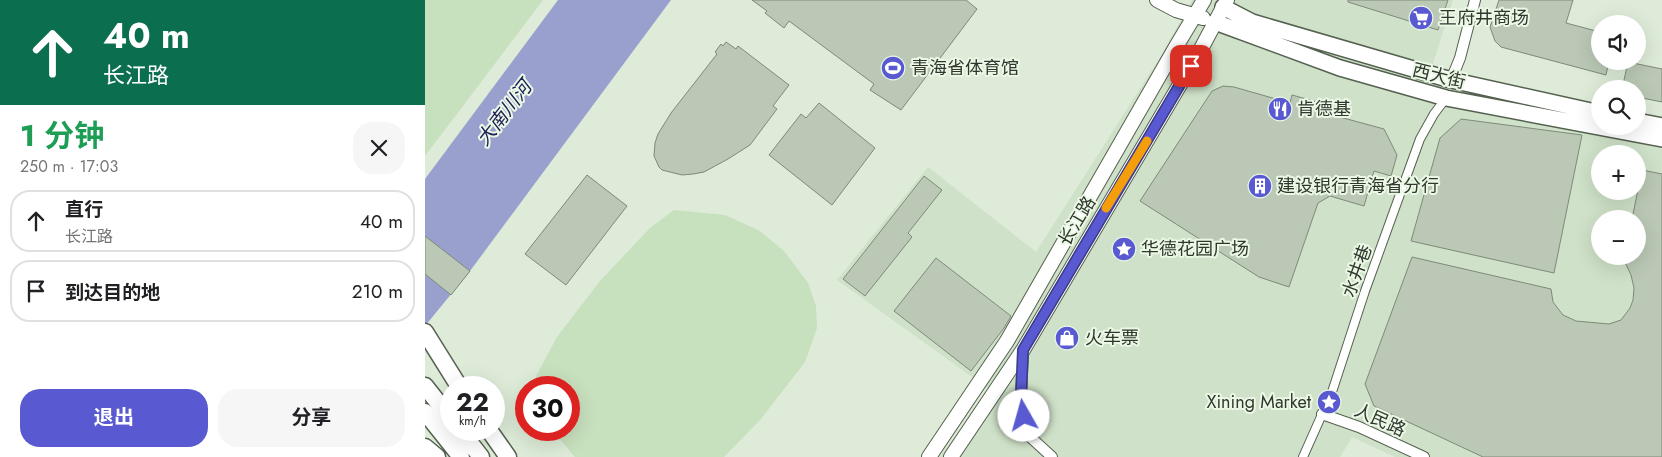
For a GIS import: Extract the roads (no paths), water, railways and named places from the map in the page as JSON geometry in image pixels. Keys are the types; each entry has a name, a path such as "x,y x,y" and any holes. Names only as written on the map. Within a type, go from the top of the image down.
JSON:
{"highway":[{"path":"425,332 452,376"},
{"path":"425,386 440,405"},
{"path":"425,412 461,457"},
{"path":"469,441 481,457"},
{"path":"497,441 508,457"},
{"path":"425,447 437,457"}],"main road":[{"path":"1157,0 1176,10 1215,22"},
{"path":"1203,0 1225,4"},
{"name":"长江路","path":"929,457 1007,341 1177,45 1196,16 1203,0"},
{"name":"长江路","path":"951,457 1023,350 1201,50 1225,4"},
{"name":"西大街","path":"1225,4 1252,22 1451,80 1591,110"},
{"name":"西大街","path":"1215,22 1340,68 1446,98 1662,139"},
{"path":"1646,123 1662,126"}],"street":[{"path":"1451,80 1460,58 1475,0"},
{"name":"水井巷","path":"1303,457 1332,392 1365,291 1420,139 1434,114 1446,98"},
{"path":"1023,350 1021,397 1027,434 1052,457"},
{"name":"人民路","path":"1323,414 1359,427 1424,457"}],"water":[{"name":"大南川河","path":"558,0 671,0 470,271 425,326 425,179"}],"place":[{"name":"王府井商场","path":"1421,18"},
{"name":"青海省体育馆","path":"893,68"},
{"name":"肯德基","path":"1280,109"},
{"name":"建设银行青海省分行","path":"1260,186"},
{"name":"华德花园广场","path":"1124,249"},
{"name":"火车票","path":"1067,338"},
{"name":"Xining Market","path":"1329,402"}]}
